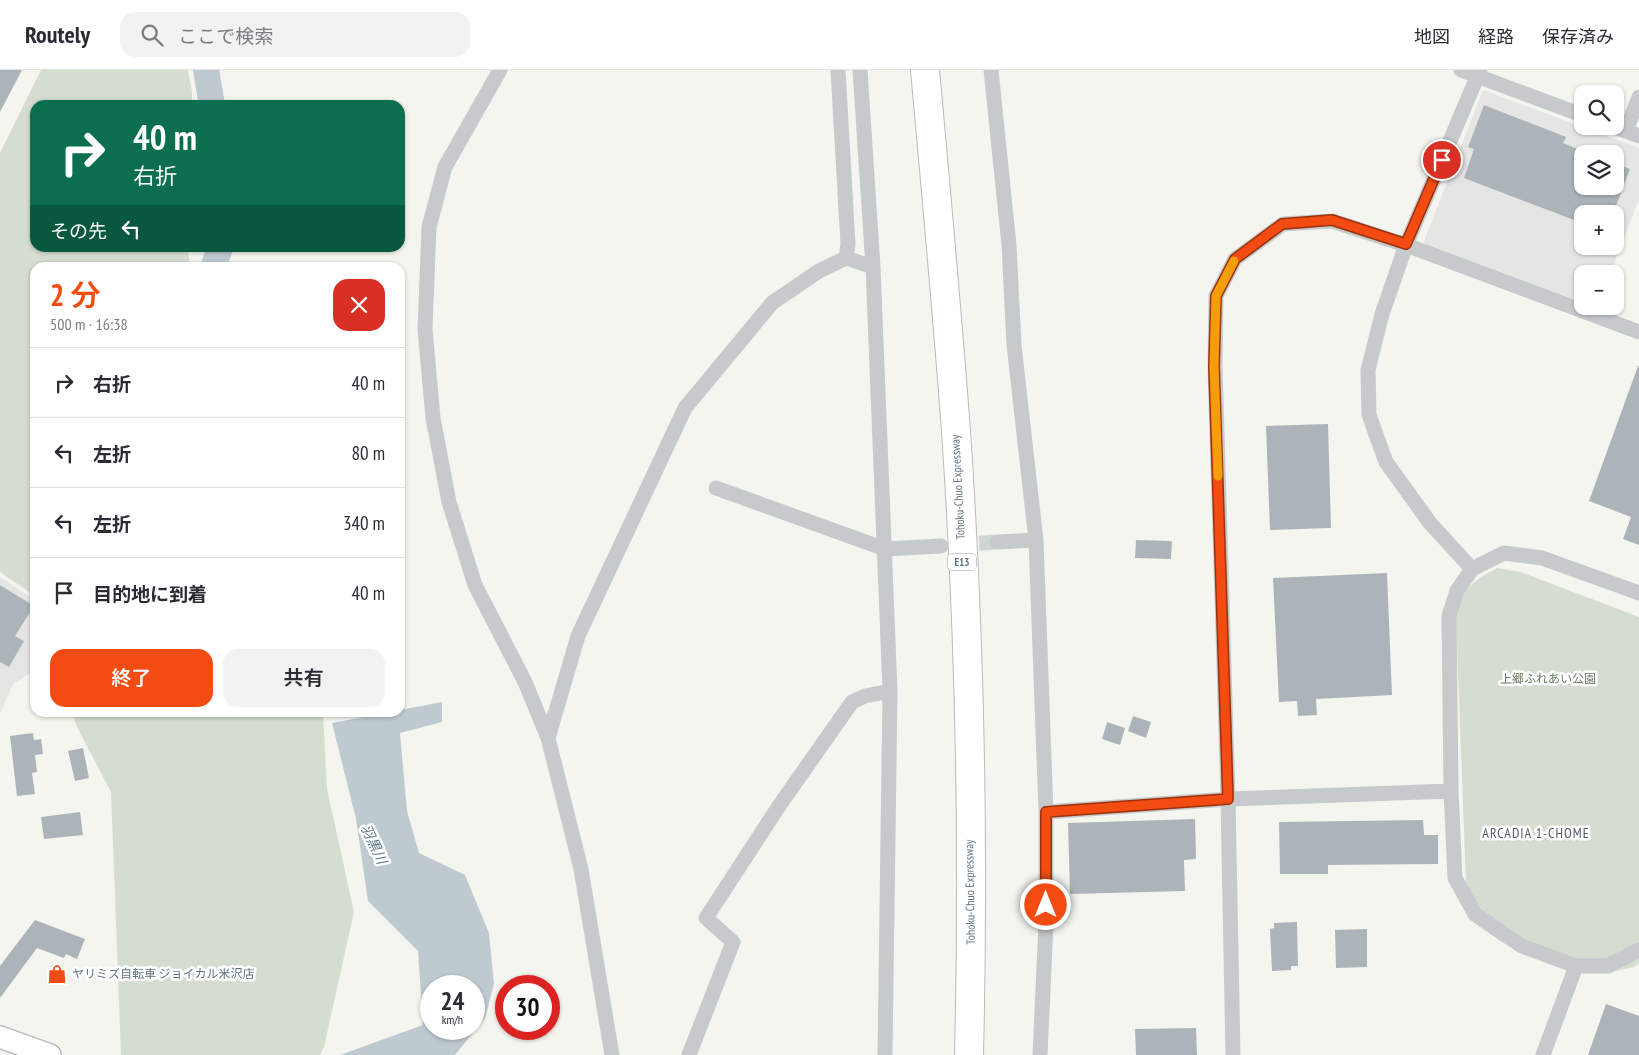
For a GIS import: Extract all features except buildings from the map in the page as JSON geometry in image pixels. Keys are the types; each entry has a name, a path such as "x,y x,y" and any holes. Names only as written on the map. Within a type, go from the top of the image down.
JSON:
{"highway":[{"name":"Tohoku-Chuo Expressway","path":"925,70 956,432 964,610 971,975 969,1055"},
{"name":"Tohoku-Chuo Expressway","path":"940,70 970,412 983,784 983,1055"}],"street":[{"path":"500,70 445,167 429,227 426,329 433,418 449,502 475,585 525,682 548,738 581,869 612,1055"},
{"path":"838,70 848,244 846,258"},
{"path":"860,70 873,267 890,691 885,1055"},
{"path":"991,70 1010,245 1014,345 1036,540 1046,812 1046,924 1040,1055"},
{"path":"1461,70 1479,73 1574,112"},
{"path":"1472,570 1430,522 1386,462 1369,415 1368,370 1382,314 1406,244 1479,73"},
{"path":"1626,131 1639,97"},
{"path":"1233,1055 1231,1040 1228,799 1214,366 1216,296 1235,259 1282,224 1332,220 1406,244 1639,332"},
{"path":"548,738 578,636 685,408 772,304 819,271 846,258 873,267"},
{"path":"716,488 885,548 941,546"},
{"path":"997,542 1036,540"},
{"path":"1639,593 1542,558 1504,554 1472,570 1457,591 1449,616 1451,791 1455,878 1475,914 1522,946 1576,966 1608,966 1639,950"},
{"path":"689,1055 733,942 706,918 779,806 852,702 866,696 890,691"},
{"path":"1046,812 1228,799 1451,791"},
{"path":"1543,1055 1576,966"},
{"path":"0,1037 50,1055"}],"shaded area":[{"path":"1483,90 1574,124 1574,135 1604,135 1639,148 1639,199 1624,238 1624,205 1574,205 1574,255 1617,255 1613,265 1574,265 1574,303 1426,248 1424,241"},
{"path":"0,577 30,597 30,673 13,684 0,714"}],"green space":[{"path":"41,70 188,70 192,100 30,100 30,252 188,252 190,262 30,262 30,593 0,572 0,153"},
{"name":"上郷ふれあい公園","path":"1497,568 1521,572 1639,617 1639,963 1634,967 1611,972 1586,971 1503,943 1474,923 1466,884 1456,619 1462,600 1469,587"},
{"path":"74,717 323,717 327,789 354,912 324,1047 320,1055 121,1055 111,792 76,725"}],"water":[{"path":"442,702 442,722 400,733 407,811 419,853 465,875 489,933 494,984 485,1018 485,975 420,975 420,981 418,951 368,901 356,819 332,723 364,717 405,717 405,709"},
{"path":"420,1026 420,1040 467,1040 455,1055 340,1055"}],"waterway":[{"name":"羽黒川","path":"206,70 211,100"},
{"name":"羽黒川","path":"215,262 219,252"}],"tunnel":[{"path":"956,545 997,542"}],"slow traffic":[{"path":"1218,476 1214,366 1216,296 1234,261"}],"place":[{"name":"ヤリミズ自転車 ジョイカル米沢店","path":"57,974"}],"district":[{"name":"ARCADIA 1-CHOME","path":"1536,833"}],"route":[{"path":"1046,905 1046,812 1228,799 1214,366 1216,296 1235,259 1282,224 1332,220 1406,244 1442,160"}]}
